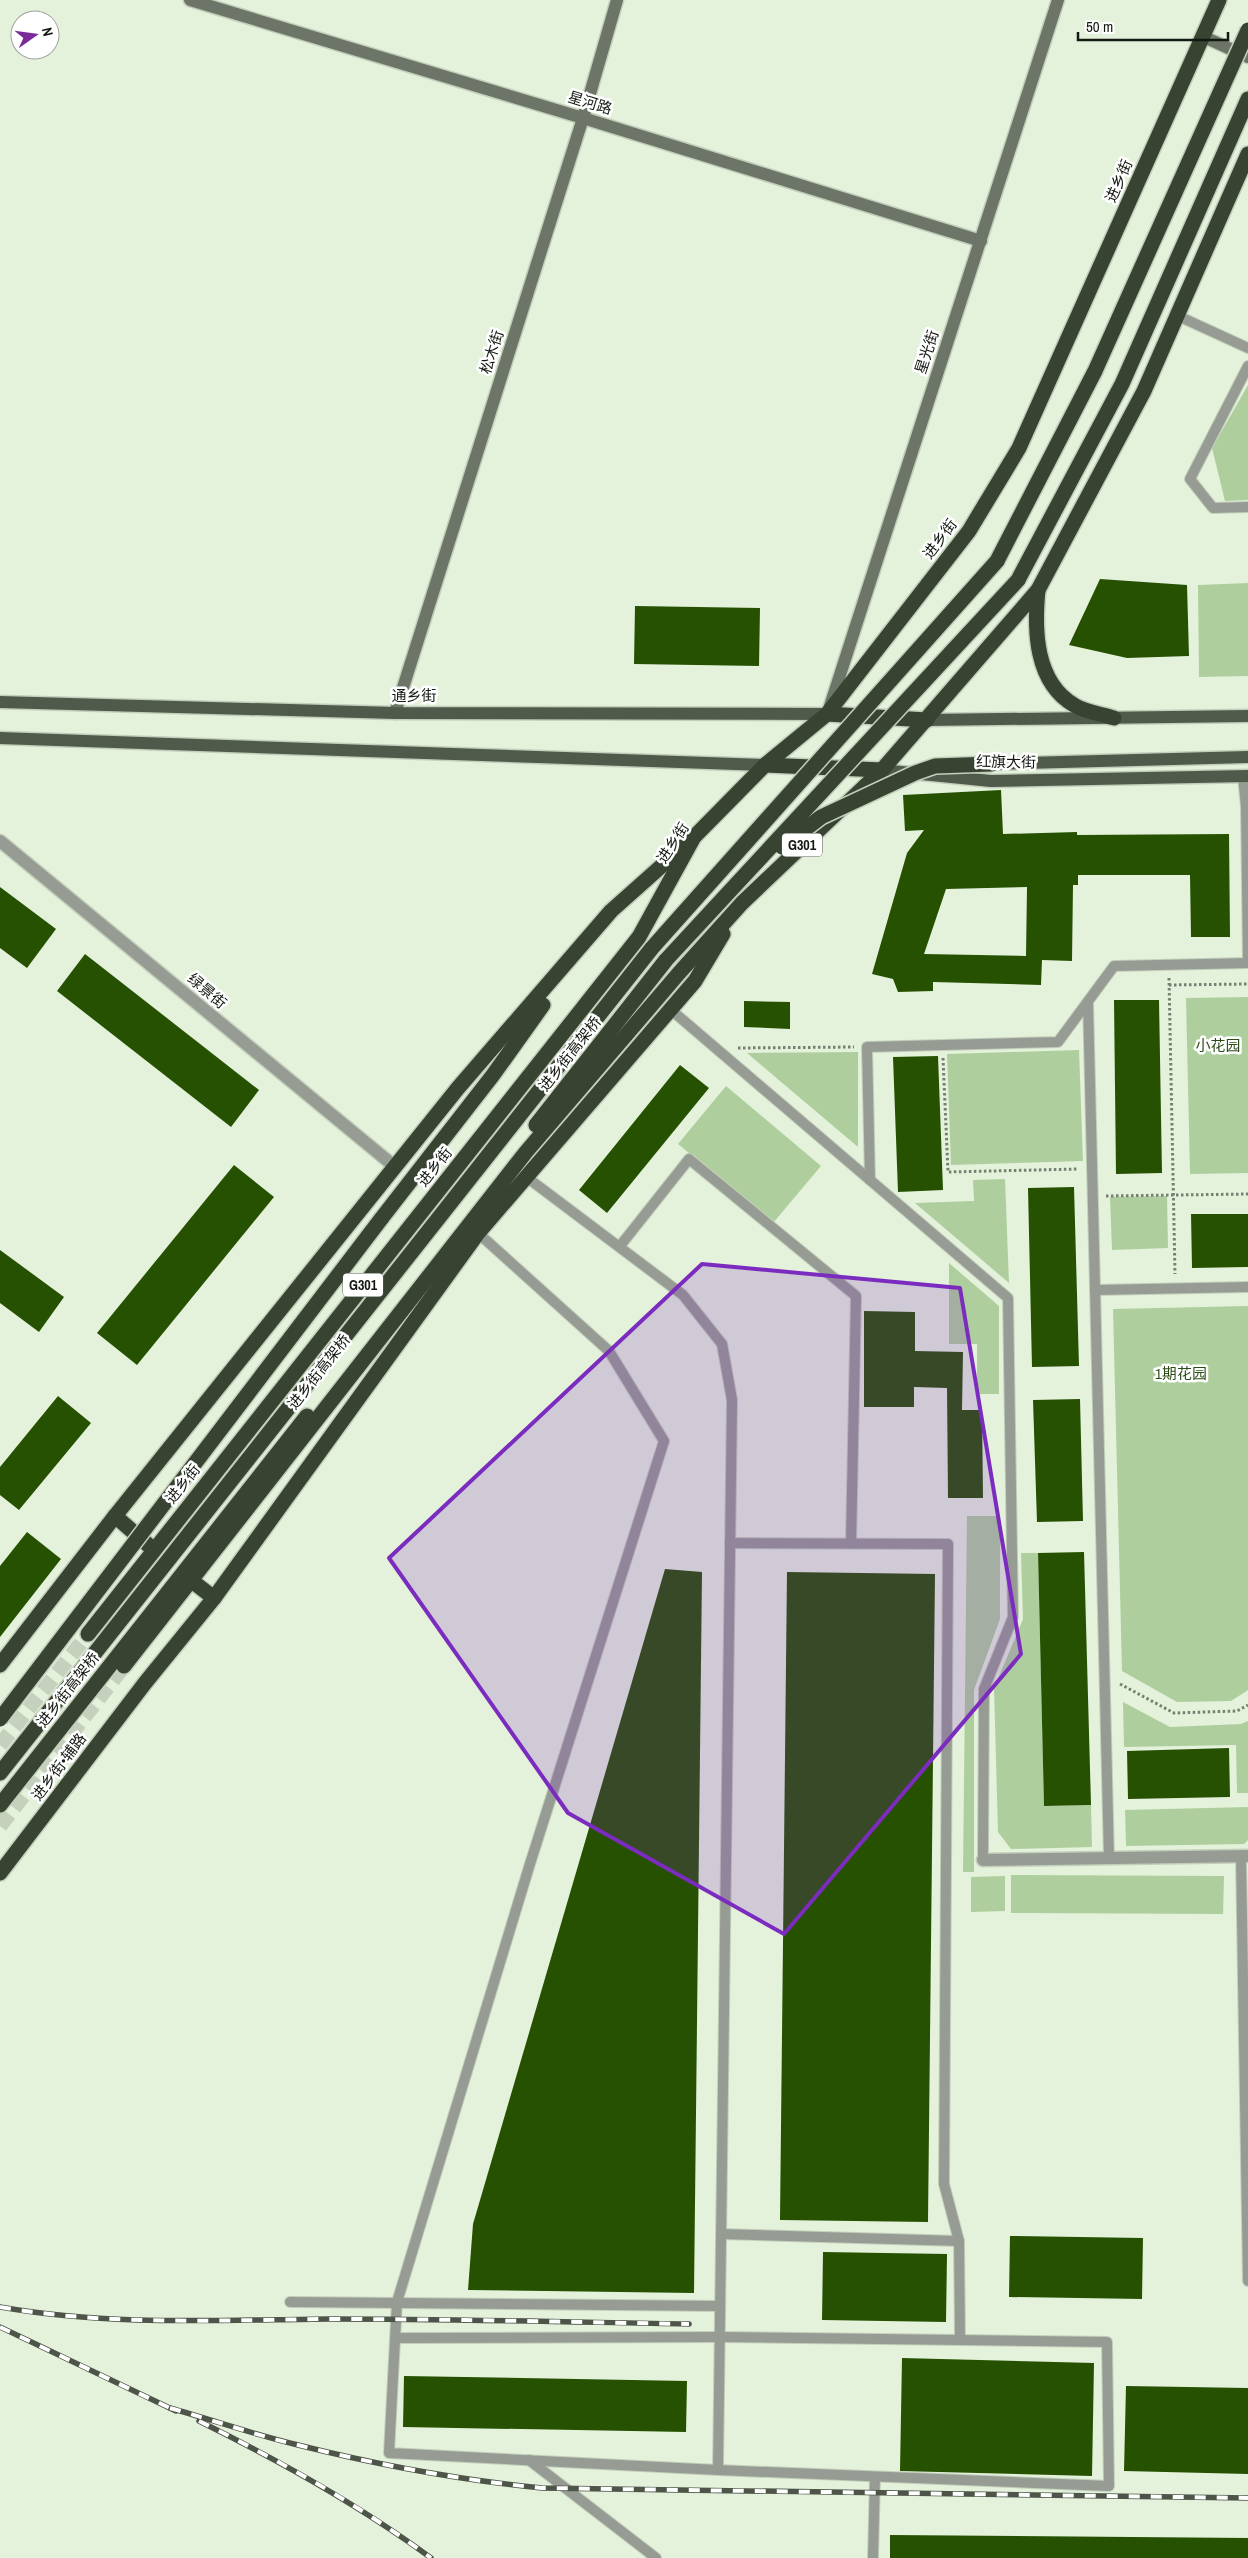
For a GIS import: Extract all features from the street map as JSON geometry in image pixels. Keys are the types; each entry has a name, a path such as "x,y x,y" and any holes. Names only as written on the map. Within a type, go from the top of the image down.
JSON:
{"highway":[{"name":"进乡街","path":"88,1634 639,937 694,837 765,765 827,714 969,531 1019,448 1219,0"},
{"name":"进乡街高架桥","path":"0,1773 652,948 998,561 1095,371 1248,30"},
{"path":"749,872 1018,580 1122,384 1248,99"},
{"path":"827,714 927,720 1038,590 1144,391 1248,154"},
{"path":"1038,590 1037,641 1048,682 1074,705 1114,718"},
{"name":"G301","path":"124,1666 526,1152 679,973 742,903 882,770 927,720"},
{"path":"749,872 821,817 869,792 935,766 992,764"},
{"name":"红旗大街","path":"765,765 882,770"},
{"path":"0,1665 115,1516 458,1088 588,940 611,911 694,837"},
{"name":"进乡街高架桥","path":"0,1805 666,960 749,872"},
{"name":"进乡街•辅路","path":"0,1873 145,1683 214,1598 478,1233 695,981 742,903"},
{"path":"0,1719 381,1218 493,1075 588,940"},
{"path":"115,1516 154,1550"},
{"path":"192,1580 214,1598"}],"main road":[{"name":"通乡街","path":"0,702 395,712 827,714"},
{"path":"927,720 1248,716"},
{"path":"0,738 765,765"},
{"path":"992,764 1248,756"},
{"name":"红旗大街","path":"882,770 991,781 1246,776"}],"street":[{"name":"星河路","path":"190,0 583,118 980,241"},
{"name":"松木街","path":"395,712 583,118 617,0"},
{"name":"星光街","path":"827,714 1058,0"},
{"path":"1202,36 1248,57"},
{"name":"绿景街","path":"0,841 394,1166"},
{"path":"984,1860 1244,1857"}],"lane":[{"path":"1176,315 1248,348"},
{"path":"1248,366 1190,480 1213,508 1248,506"},
{"path":"870,1180 868,1047 1058,1042 1114,966 1248,964 1246,776"},
{"path":"1088,1002 1109,1858"},
{"path":"670,1009 1008,1298 1014,1617 984,1689 984,1860"},
{"path":"620,1246 689,1159 856,1296 851,1544"},
{"path":"526,1176 683,1295 722,1344 732,1400 718,2470"},
{"path":"395,2338 960,2338 1107,2342 1109,2486 718,2470 389,2453 396,2302 529,1867 664,1441 609,1351 478,1233"},
{"path":"1095,1290 1248,1288"},
{"path":"730,1542 948,1544 944,2184 959,2241 960,2338"},
{"path":"1244,1857 1248,2281"},
{"path":"721,2234 959,2241"},
{"path":"290,2302 720,2306"},
{"path":"529,2460 656,2558"},
{"path":"874,2558 875,2477"}],"path":[{"path":"1169,965 1175,1289"},
{"path":"1169,985 1248,984"},
{"path":"943,1045 948,1172 1092,1169"},
{"path":"716,1048 868,1047"},
{"path":"1092,1196 1248,1194"},
{"path":"1104,1676 1174,1713 1237,1711 1248,1705"}],"highlighted area":[{"path":"702,1264 960,1288 1021,1654 784,1934 568,1813 389,1558"}],"green space":[{"path":"1248,385 1248,500 1225,501 1212,448"},
{"path":"1248,583 1248,676 1199,677 1198,585"},
{"name":"小花园","path":"1248,997 1248,1173 1190,1174 1186,998"},
{"path":"1079,1050 1083,1161 951,1165 947,1054"},
{"path":"858,1052 858,1147 747,1053"},
{"path":"726,1086 821,1166 773,1223 678,1144"},
{"path":"1005,1179 1009,1283 915,1203 974,1201 973,1180"},
{"path":"1167,1196 1168,1248 1112,1250 1110,1197"},
{"path":"949,1263 999,1306 999,1394 977,1394 977,1344 949,1344"},
{"name":"1期花园","path":"1248,1306 1248,1690 1231,1701 1177,1702 1122,1671 1113,1309"},
{"path":"967,1516 1000,1516 1000,1619 974,1690 974,1872 963,1872"},
{"path":"1021,1553 1038,1553 1044,1806 1091,1805 1092,1847 1011,1849 998,1832 994,1688 1023,1619"},
{"path":"1123,1702 1170,1727 1241,1724 1248,1721 1248,1793 1237,1793 1236,1745 1124,1747"},
{"path":"1248,1807 1248,1840 1244,1844 1126,1846 1125,1810"},
{"path":"1011,1875 1224,1876 1223,1914 1011,1913"},
{"path":"1005,1876 1005,1911 971,1912 971,1877"}],"building":[{"path":"1100,579 1187,585 1189,656 1127,658 1069,645"},
{"path":"635,606 760,608 759,666 634,664"},
{"path":"1001,790 1003,834 1077,832 1077,835 1229,834 1230,937 1191,937 1190,875 1078,875 1078,885 1073,885 1072,961 1042,960 1041,985 933,982 933,991 898,992 893,979 872,974 907,853 924,830 905,831 903,795","holes":["1027,887 1026,956 924,954 946,889"]},
{"path":"0,887 56,929 27,968 0,948"},
{"path":"85,954 259,1090 231,1127 57,991"},
{"path":"1114,1000 1159,1000 1162,1173 1116,1174"},
{"path":"744,1001 790,1002 790,1029 744,1027"},
{"path":"938,1056 943,1190 898,1192 893,1057"},
{"path":"680,1065 709,1088 607,1213 579,1190"},
{"path":"234,1165 274,1197 137,1365 97,1333"},
{"path":"1074,1187 1079,1366 1032,1367 1028,1188"},
{"path":"1191,1214 1248,1214 1248,1267 1192,1268"},
{"path":"0,1250 64,1297 39,1332 0,1303"},
{"path":"864,1311 915,1312 915,1351 963,1352 962,1410 982,1410 983,1498 948,1498 947,1388 914,1387 914,1407 864,1407"},
{"path":"58,1396 91,1423 19,1510 0,1495 0,1467"},
{"path":"1080,1399 1083,1521 1037,1522 1033,1400"},
{"path":"27,1532 61,1559 0,1637 0,1566"},
{"path":"1084,1552 1091,1805 1044,1806 1038,1553"},
{"path":"665,1569 702,1572 694,2293 468,2290 473,2224"},
{"path":"787,1572 935,1574 928,2222 780,2220"},
{"path":"1229,1748 1230,1797 1128,1799 1127,1751"},
{"path":"1010,2236 1143,2238 1142,2299 1009,2297"},
{"path":"823,2252 947,2254 946,2322 822,2320"},
{"path":"902,2358 1094,2363 1092,2476 900,2471"},
{"path":"404,2376 687,2381 686,2432 403,2427"},
{"path":"1126,2386 1248,2388 1248,2474 1124,2471"},
{"path":"890,2535 1248,2538 1248,2558 890,2558"}],"tunnel":[{"path":"0,1745 88,1634"},
{"path":"0,1826 124,1666"}],"railway":[{"path":"0,2307 41,2313 123,2319 205,2321 374,2319 689,2324"},
{"path":"0,2327 176,2411"},
{"path":"170,2408 282,2441 358,2459 450,2476 542,2488 1248,2498"},
{"path":"199,2421 347,2501 431,2558"}]}
